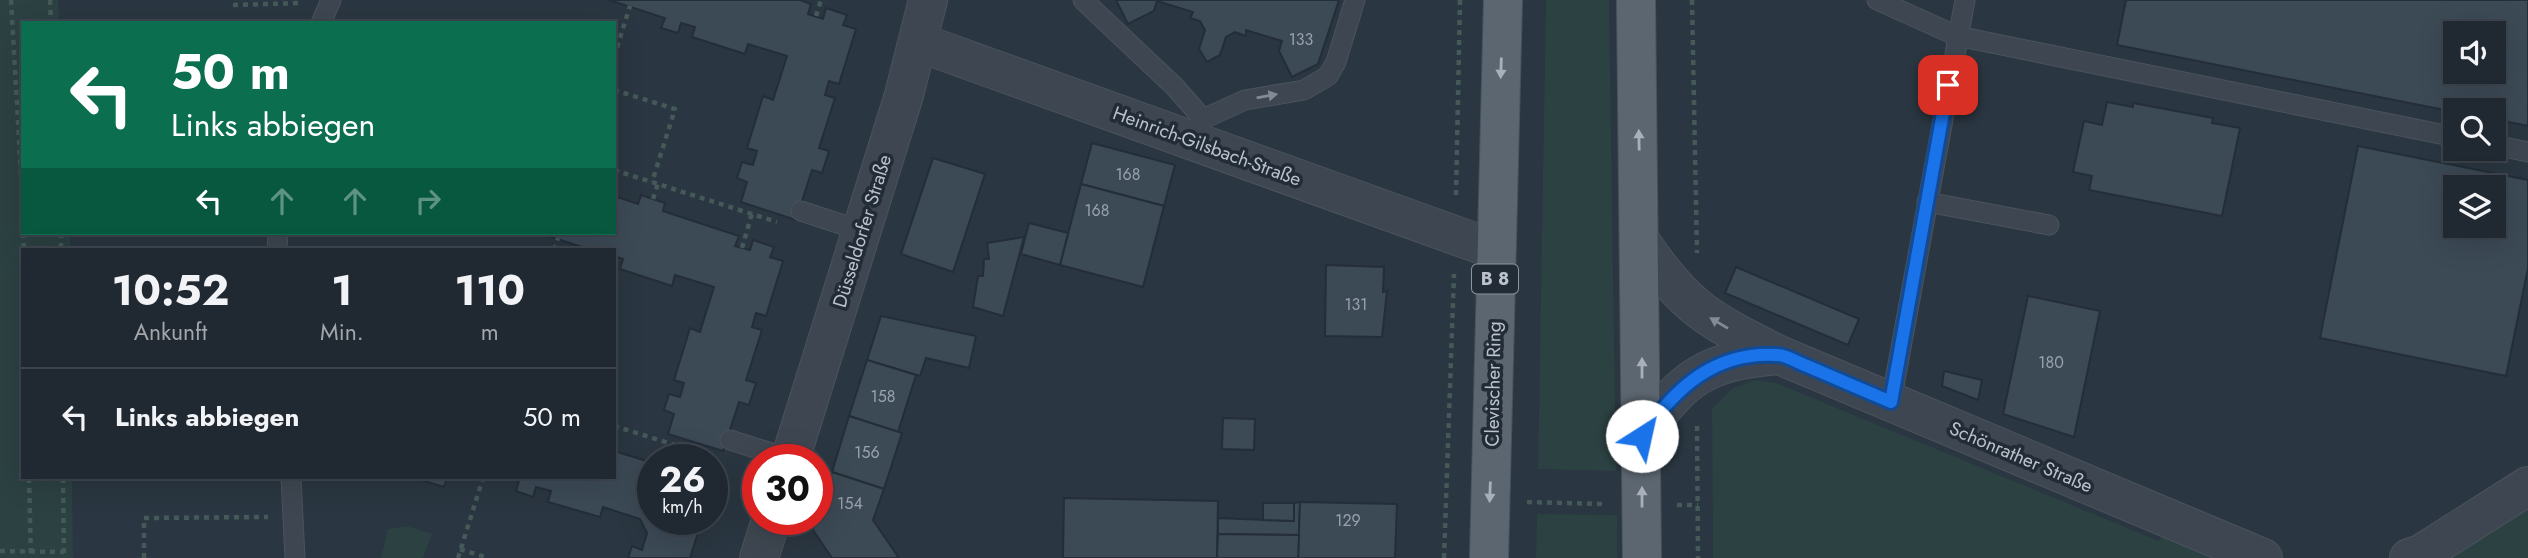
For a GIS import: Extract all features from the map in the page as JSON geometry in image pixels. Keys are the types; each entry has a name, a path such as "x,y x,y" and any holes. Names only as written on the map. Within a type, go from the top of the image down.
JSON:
{"main road":[{"name":"Clevischer Ring","path":"1489,558 1503,0"},
{"path":"1636,0 1641,242 1642,558"}],"street":[{"name":"Düsseldorfer Straße","path":"795,444 862,231 928,0"},
{"name":"Heinrich-Gilsbach-Straße","path":"918,42 1200,131 1496,250"},
{"name":"Schönrather Straße","path":"1641,242 1662,274 1698,311 1779,355 2263,558"},
{"name":"Schönrather Straße","path":"1642,436 1664,405 1705,370 1737,358 1779,355"},
{"path":"2409,558 2421,554 2528,486"},
{"path":"759,558 766,535"}],"lane":[{"path":"1083,0 1175,87 1200,131 1245,100 1304,90 1328,76 1336,62 1355,0"},
{"path":"1877,0 1957,36 2443,135"},
{"path":"1891,402 1965,0"},
{"path":"322,21 330,1"},
{"path":"2506,147 2528,152"},
{"path":"1927,202 2049,225"},
{"path":"801,211 862,231"},
{"path":"730,440 742,444"},
{"path":"290,479 295,558"}],"path":[{"path":"11,0 21,174"},
{"path":"50,0 51,21"},
{"path":"816,16 821,0"},
{"path":"1444,558 1460,0"},
{"path":"1692,0 1698,311"},
{"path":"233,5 330,1"},
{"path":"616,51 630,6"},
{"path":"616,91 675,109 653,199"},
{"path":"616,171 770,219"},
{"path":"742,248 752,214"},
{"path":"555,248 558,237"},
{"path":"616,427 670,444"},
{"path":"29,479 31,558"},
{"path":"0,551 64,555 63,479"},
{"path":"458,558 483,479"},
{"path":"1445,498 1490,502 1698,505 1698,558"},
{"path":"144,558 144,518 293,517"},
{"path":"460,549 488,558"}],"green space":[{"path":"0,0 58,0 59,21 21,21 21,235 70,235 70,248 21,248 21,479 72,479 73,558 0,558"},
{"path":"1546,0 1609,0 1616,471 1538,469"},
{"path":"1756,380 1776,383 2159,541 2163,534 2221,558 1713,558 1712,409 1733,388"},
{"path":"2528,507 2528,558 2447,558"},
{"path":"1537,514 1617,515 1617,558 1536,558"},
{"path":"407,526 432,534 423,558 381,558 388,529"}],"building":[{"path":"609,0 800,0 811,4 808,14 823,19 826,8 847,15 843,25 856,29 839,84 829,81 825,95 835,98 819,148 829,151 822,173 812,170 796,220 741,202 747,182 737,178 742,162 753,165 757,151 747,148 763,96 773,100 787,56 748,44 745,54 692,37 695,27 681,23 678,33 661,28 665,18"},
{"path":"1116,0 1339,0 1318,64 1292,77 1279,51 1282,41 1246,30 1246,36 1235,32 1226,37 1220,55 1207,62 1199,49 1205,30 1200,21 1190,18 1193,12 1157,1 1154,11 1128,24"},
{"path":"2126,0 2528,0 2528,126 2506,121 2506,98 2443,98 2443,110 2117,45"},
{"path":"2107,102 2133,107 2133,103 2213,118 2212,123 2240,128 2222,216 2089,190 2092,176 2073,172 2084,121 2102,125"},
{"path":"1092,143 1175,165 1164,206 1081,184"},
{"path":"2358,146 2503,175 2443,175 2443,238 2506,238 2506,176 2528,180 2528,268 2506,376 2320,338"},
{"path":"933,158 985,174 953,272 901,254"},
{"path":"1081,184 1164,206 1143,287 1060,265"},
{"path":"641,195 665,203 663,211 739,236 735,246 750,250 753,240 774,247 770,257 783,261 766,316 756,313 752,327 762,330 746,380 756,383 749,405 739,402 725,444 700,444 668,434 674,414 664,410 669,394 680,397 684,383 674,380 690,328 700,332 714,287 675,275 672,286 620,269 623,259 616,257 616,248 585,248 545,235 616,235 616,197 638,204"},
{"path":"1029,223 1068,233 1060,265 1021,254"},
{"path":"1024,237 1003,316 973,307 978,276 983,276 984,259 989,259 987,243"},
{"path":"1326,265 1384,267 1383,292 1387,291 1382,337 1325,336"},
{"path":"1736,267 1859,319 1848,345 1725,293"},
{"path":"2028,296 2100,311 2074,437 2003,414"},
{"path":"881,316 976,336 969,368 926,358 920,376 867,360"},
{"path":"867,360 916,375 898,432 849,416"},
{"path":"1944,371 1982,380 1978,400 1942,386"},
{"path":"849,416 902,433 884,489 833,472"},
{"path":"1223,418 1255,419 1254,450 1222,449"},
{"path":"616,452 637,458 637,518 603,507 600,517 548,502 551,491 536,487 533,497 516,491 519,481 512,479 616,479"},
{"path":"833,472 884,489 873,520 899,558 832,558 816,535 833,535"},
{"path":"418,479 447,479 444,487"},
{"path":"1064,498 1218,501 1217,558 1063,558"},
{"path":"1300,502 1299,535 1218,534 1218,518 1294,521 1294,503"},
{"path":"1300,502 1397,504 1395,558 1298,558"},
{"path":"1263,503 1294,503 1294,521 1263,520"},
{"path":"1218,534 1299,535 1298,558 1217,558"},
{"path":"646,535 697,535 690,558 628,558 632,546 642,550"}],"route":[{"path":"1642,436 1664,405 1697,375 1737,358 1779,355 1891,402 1948,85"}]}
